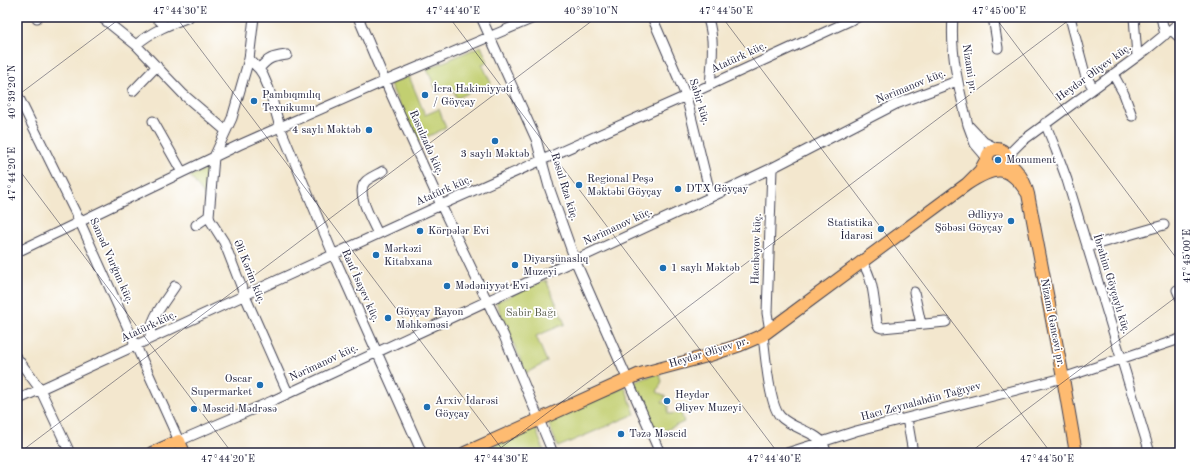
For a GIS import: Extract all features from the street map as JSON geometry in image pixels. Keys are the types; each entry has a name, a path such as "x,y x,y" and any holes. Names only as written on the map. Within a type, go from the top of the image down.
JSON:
{"main road":[{"path":"992,151 1002,153 1005,166 979,176 967,184 980,171 992,151"},
{"name":"Nizami Gəncəvi pr.","path":"1002,153 1021,174 1028,194 1076,453"},
{"path":"988,158 989,165 997,170 1004,171 1015,178 1028,194"},
{"name":"Heydər Əliyev pr.","path":"465,453 651,370 707,356 740,345 766,333 967,184"},
{"path":"152,453 178,441 184,453"}],"street":[{"path":"101,17 136,45 184,95 225,133 226,141 233,146 239,145"},
{"path":"156,17 165,26"},
{"path":"136,45 152,33 165,26 189,17"},
{"path":"196,225 209,216 214,157 232,118 249,59 254,17"},
{"name":"Rəsulzadə küç.","path":"358,17 441,205 488,300 540,419 553,453"},
{"name":"Rəsul Rza küç.","path":"481,17 536,139 549,187 575,260 660,453"},
{"path":"17,252 239,145 536,17"},
{"name":"Sabir küç.","path":"652,17 686,96 711,197"},
{"name":"Atatürk küç.","path":"17,400 245,296 333,254 543,161 858,17"},
{"name":"Nizami pr.","path":"953,17 952,47 957,82 968,125 975,144 988,158"},
{"path":"993,17 998,48"},
{"path":"1070,17 1085,74 1093,88"},
{"path":"1134,17 1137,56"},
{"path":"1162,17 1168,32 1180,38"},
{"path":"708,19 712,30 713,42 710,85"},
{"name":"Heydər Əliyev küç.","path":"1002,153 1010,154 1021,142 1137,56 1180,22"},
{"path":"259,69 272,57 286,55"},
{"name":"Rauf İsayev küç.","path":"249,59 259,69 269,89 280,127 333,254 422,453"},
{"path":"133,90 157,66"},
{"path":"1113,74 1124,94 1132,116"},
{"name":"Nərimanov küç.","path":"178,441 288,393 711,197 772,168 896,104 957,82"},
{"name":"Səməd Vurğun küç.","path":"17,94 80,222 178,441"},
{"path":"153,121 182,172"},
{"name":"İbrahim Göyçaylı küç.","path":"1045,124 1067,180 1150,453"},
{"path":"968,125 984,142 1002,153"},
{"name":"Hacıbəyov küç.","path":"772,168 766,333 768,380 777,412 780,417 822,441"},
{"path":"378,234 363,200 361,191 366,180 383,171"},
{"name":"Əli Kərim küç.","path":"209,216 224,242 245,296 288,393"},
{"path":"1087,247 1164,225"},
{"path":"862,262 868,271 871,282 877,323 879,327 882,328 946,322"},
{"path":"150,339 150,331 156,314 175,286"},
{"path":"914,292 921,324"},
{"name":"Hacı Zeynalabdin Tağıyev","path":"787,453 822,441 1063,378 1180,339"},
{"path":"17,358 40,389 70,453"},
{"path":"907,418 913,453"},
{"path":"822,441 827,453"}],"green space":[{"path":"481,46 488,62 482,64 491,83 457,98 452,87 438,94 427,69"},
{"path":"409,76 425,115 439,109 446,128 416,142 390,84"},
{"path":"209,168 206,198 190,176"},
{"name":"Sabir Bağı","path":"546,280 565,324 536,336 547,362 526,373 496,302"},
{"path":"659,373 662,381 657,392 666,396 662,402 668,405 668,414 681,413 684,422 657,434 634,382"},
{"path":"625,387 635,414 558,447 547,420"},
{"path":"535,427 544,451 540,453 477,453"}],"place":[{"name":"İcra Hakimiyyəti / Göyçay","path":"425,95"},
{"name":"Pambıqmılıq Texnikumu","path":"254,101"},
{"name":"4 saylı Məktəb","path":"369,130"},
{"name":"3 saylı Məktəb","path":"495,141"},
{"name":"Monument","path":"998,160"},
{"name":"Regional Peşə Məktəbi Göyçay","path":"579,185"},
{"name":"DTX Göyçay","path":"678,189"},
{"name":"Ədliyyə Şöbəsi Göyçay","path":"1011,221"},
{"name":"Statistika İdarəsi","path":"881,229"},
{"name":"Körpələr Evi","path":"420,231"},
{"name":"Mərkəzi Kitabxana","path":"376,255"},
{"name":"Diyarşünaslıq Muzeyi","path":"515,265"},
{"name":"1 saylı Məktəb","path":"663,268"},
{"name":"Mədəniyyət Evi","path":"447,286"},
{"name":"Göyçay Rayon Məhkəməsi","path":"388,318"},
{"name":"Oscar Supermarket","path":"260,385"},
{"name":"Heydər Əliyev Muzeyi","path":"667,401"},
{"name":"Arxiv İdarəsi Göyçay","path":"427,407"},
{"name":"Məscid Mədrəsə","path":"194,409"},
{"name":"Təzə Məscid","path":"621,434"}]}
